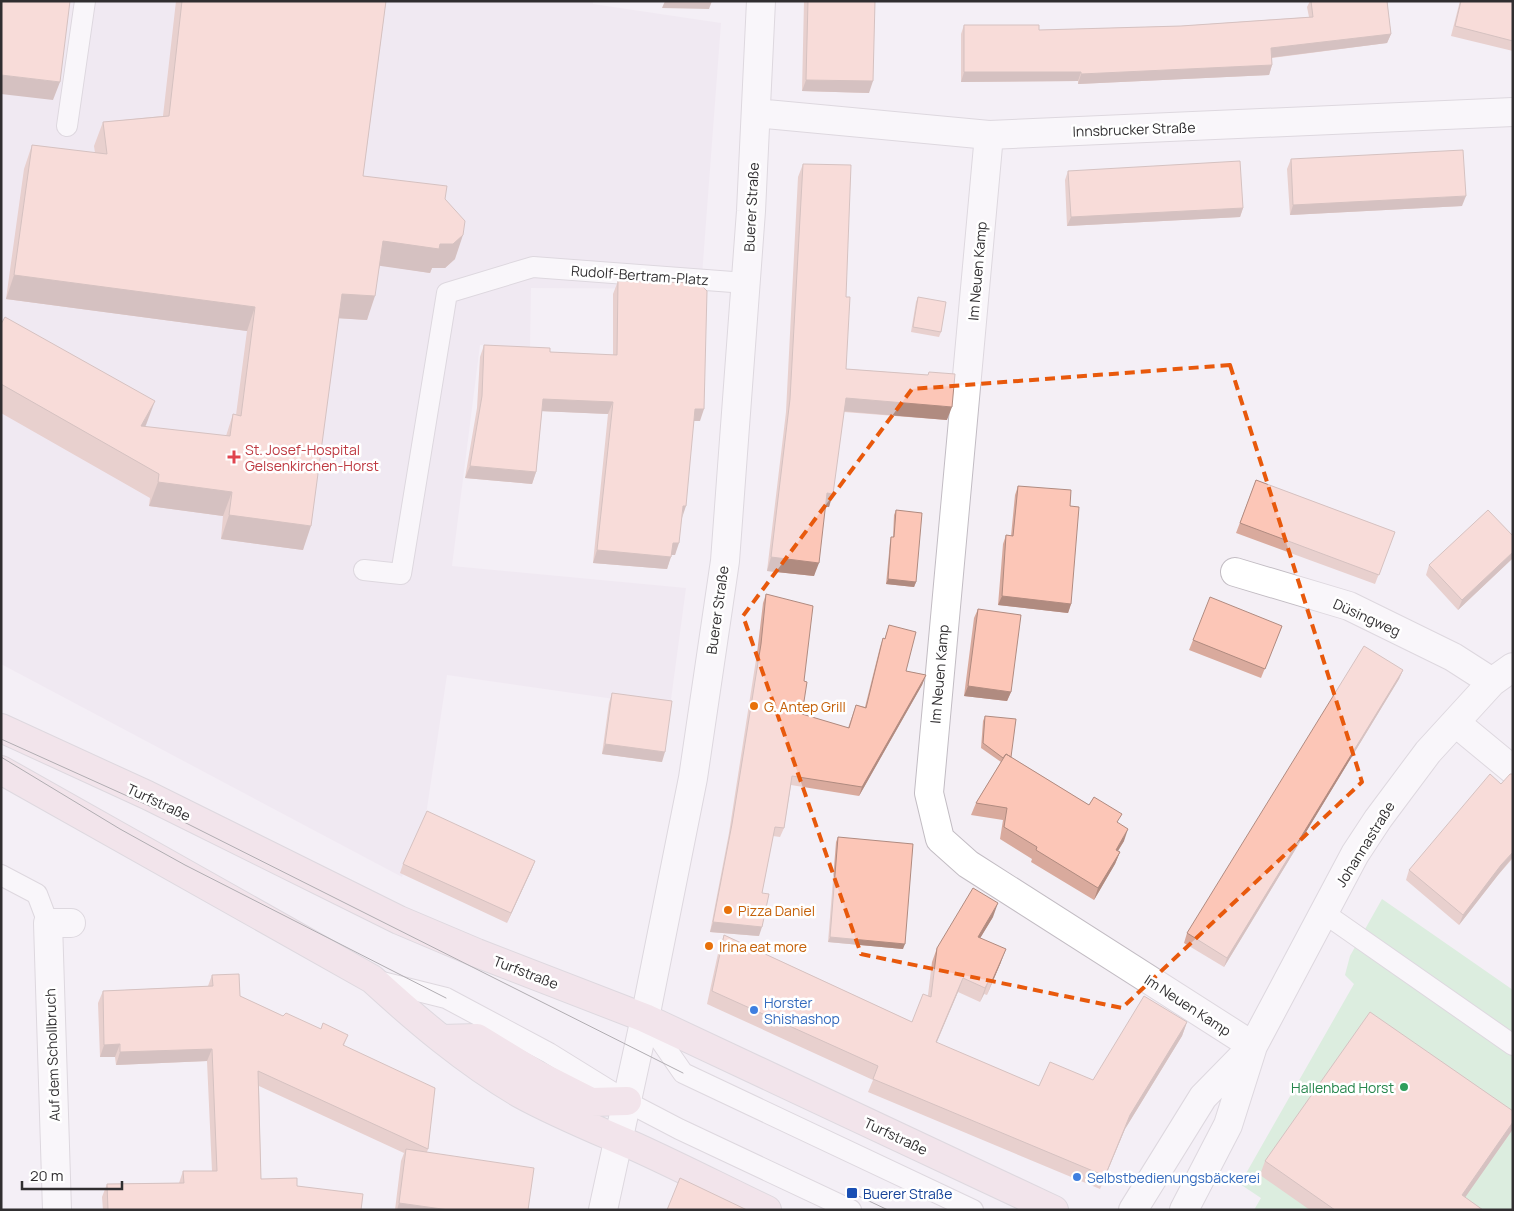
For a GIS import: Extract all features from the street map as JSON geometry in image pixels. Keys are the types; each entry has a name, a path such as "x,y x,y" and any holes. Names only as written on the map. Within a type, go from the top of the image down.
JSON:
{"main road":[{"name":"Turfstraße","path":"9,732 270,855 399,920 477,953 645,1018 1054,1210"},
{"path":"1,770 372,979 420,1023 519,1093 579,1124 618,1139 767,1210"},
{"path":"442,1039 477,1038 536,1074 591,1102 627,1101"}],"street":[{"name":"Buerer Straße","path":"603,1210 645,1018 693,778 725,561 746,283 761,1"},
{"name":"Innsbrucker Straße","path":"756,113 989,135 1513,112"},
{"name":"Im Neuen Kamp","path":"989,135 929,793 940,838 968,864 1253,1046"},
{"name":"Düsingweg","path":"1235,572 1349,606 1453,657 1502,674"},
{"name":"Johannastraße","path":"1184,1210 1228,1125 1253,1046 1355,854 1378,819 1428,752 1502,674"},
{"path":"1456,723 1513,770"},
{"name":"Auf dem Schollbruch","path":"57,1210 59,923"},
{"name":"Johannastraße","path":"1133,1210 1203,1097 1253,1046"}],"lane":[{"path":"67,126 85,1"},
{"name":"Rudolf-Bertram-Platz","path":"364,570 401,574 447,293 533,267 746,283"},
{"path":"1,875 37,894 59,923"},
{"path":"1324,913 1513,1044"},
{"path":"372,979 446,998 549,1053 627,1101 732,1155 851,1210"},
{"path":"645,1018 683,1073 974,1210"}],"highlighted area":[{"path":"1230,365 1362,782 1122,1008 861,954 743,616 912,389"}],"shaded area":[{"name":"St. Josef-Hospital Gelsenkirchen-Horst","path":"1,1 593,1 593,4 721,23 701,289 531,288 530,347 480,345 452,566 686,588 670,707 447,675 426,815 402,877 1,664"}],"green space":[{"name":"Hallenbad Horst","path":"1382,899 1513,990 1513,1210 1254,1210 1261,1198 1240,1184 1354,984 1345,975 1350,956"}],"building":[{"path":"1,1 70,1 60,82 1,75"},
{"path":"182,1 386,1 363,176 447,186 445,199 465,221 463,235 453,244 440,244 439,249 383,241 375,296 342,294 311,526 229,515 232,492 158,482 159,474 1,384 1,324 5,317 155,401 141,426 230,436 233,414 241,416 255,307 14,275 32,145 107,154 103,122 169,116"},
{"path":"808,1 875,1 873,81 806,80"},
{"path":"1311,1 1387,1 1391,34 1271,48 1272,65 1081,74 1081,72 964,72 964,25 1039,25 1039,30 1181,26 1313,17"},
{"path":"1461,1 1513,1 1513,41 1455,26"},
{"path":"1463,150 1466,196 1293,205 1291,159"},
{"path":"1240,161 1243,208 1071,217 1068,171"},
{"path":"803,164 851,165 846,297 850,297 846,369 928,375 929,372 955,374 952,407 846,398 833,494 827,493 819,563 771,557 790,399"},
{"path":"618,281 699,283 707,291 704,409 695,409 686,506 683,506 679,543 673,543 671,557 597,550 613,402 543,399 536,472 470,466 482,396 484,345 550,348 550,352 617,355"},
{"path":"918,297 946,302 941,332 913,327"},
{"path":"1256,480 1395,532 1379,575 1240,523"},
{"path":"1018,486 1071,490 1070,506 1079,507 1071,604 1002,596 1006,535 1013,536"},
{"path":"896,510 922,513 916,582 888,579 891,537 894,537"},
{"path":"1488,510 1513,536 1513,552 1462,600 1429,565"},
{"path":"766,594 813,606 804,681 807,682 802,714 849,728 856,705 866,708 883,638 885,639 889,625 916,632 906,671 926,675 862,787 792,776 784,828 775,827 762,893 769,894 762,927 713,922 732,824 761,644"},
{"path":"1210,597 1282,626 1265,669 1193,640"},
{"path":"978,609 1021,615 1011,692 968,686"},
{"path":"1364,646 1403,670 1227,958 1187,933"},
{"path":"612,693 672,701 665,752 605,744"},
{"path":"985,716 1016,719 1011,757 1006,754 1003,758 983,743"},
{"path":"1006,754 1089,805 1094,797 1122,814 1117,822 1128,829 1116,850 1120,852 1098,888 1036,850 1037,847 1004,827 1007,808 976,803"},
{"path":"1490,774 1501,784 1510,774 1513,774 1513,852 1463,915 1409,870"},
{"path":"427,811 535,861 511,913 403,864"},
{"path":"838,837 913,844 905,944 830,937"},
{"path":"973,888 998,903 978,937 1006,949 992,981 989,980 985,988 963,978 936,1042 1039,1086 1050,1062 1093,1080 1144,996 1187,1022 1130,1115 1105,1176 873,1079 878,1066 712,991 724,935 912,1022 923,994 931,997 937,948"},
{"path":"239,974 240,996 283,1016 286,1013 321,1029 323,1023 348,1035 343,1045 435,1088 428,1149 258,1071 261,1179 297,1178 297,1186 363,1194 361,1210 108,1210 107,1184 184,1183 183,1171 217,1171 212,1049 120,1052 120,1044 104,1045 103,991 213,986 212,975"},
{"path":"1370,1012 1513,1111 1513,1122 1462,1195 1483,1210 1335,1210 1265,1161"},
{"path":"406,1149 534,1168 528,1210 449,1210 399,1203"},
{"path":"680,1178 747,1210 667,1210"}],"tram line":[{"path":"1,739 176,818 683,1073"},
{"path":"1,757 120,829 185,865 446,998"},
{"path":"852,1193 888,1210"}],"place":[{"name":"St. Josef-Hospital Gelsenkirchen-Horst","path":"234,457"},
{"name":"G. Antep Grill","path":"754,706"},
{"name":"Pizza Daniel","path":"728,910"},
{"name":"Irina eat more","path":"709,946"},
{"name":"Horster Shishashop","path":"754,1010"},
{"name":"Hallenbad Horst","path":"1404,1087"},
{"name":"Selbstbedienungsbäckerei","path":"1077,1177"},
{"name":"Buerer Straße","path":"852,1193"}]}
